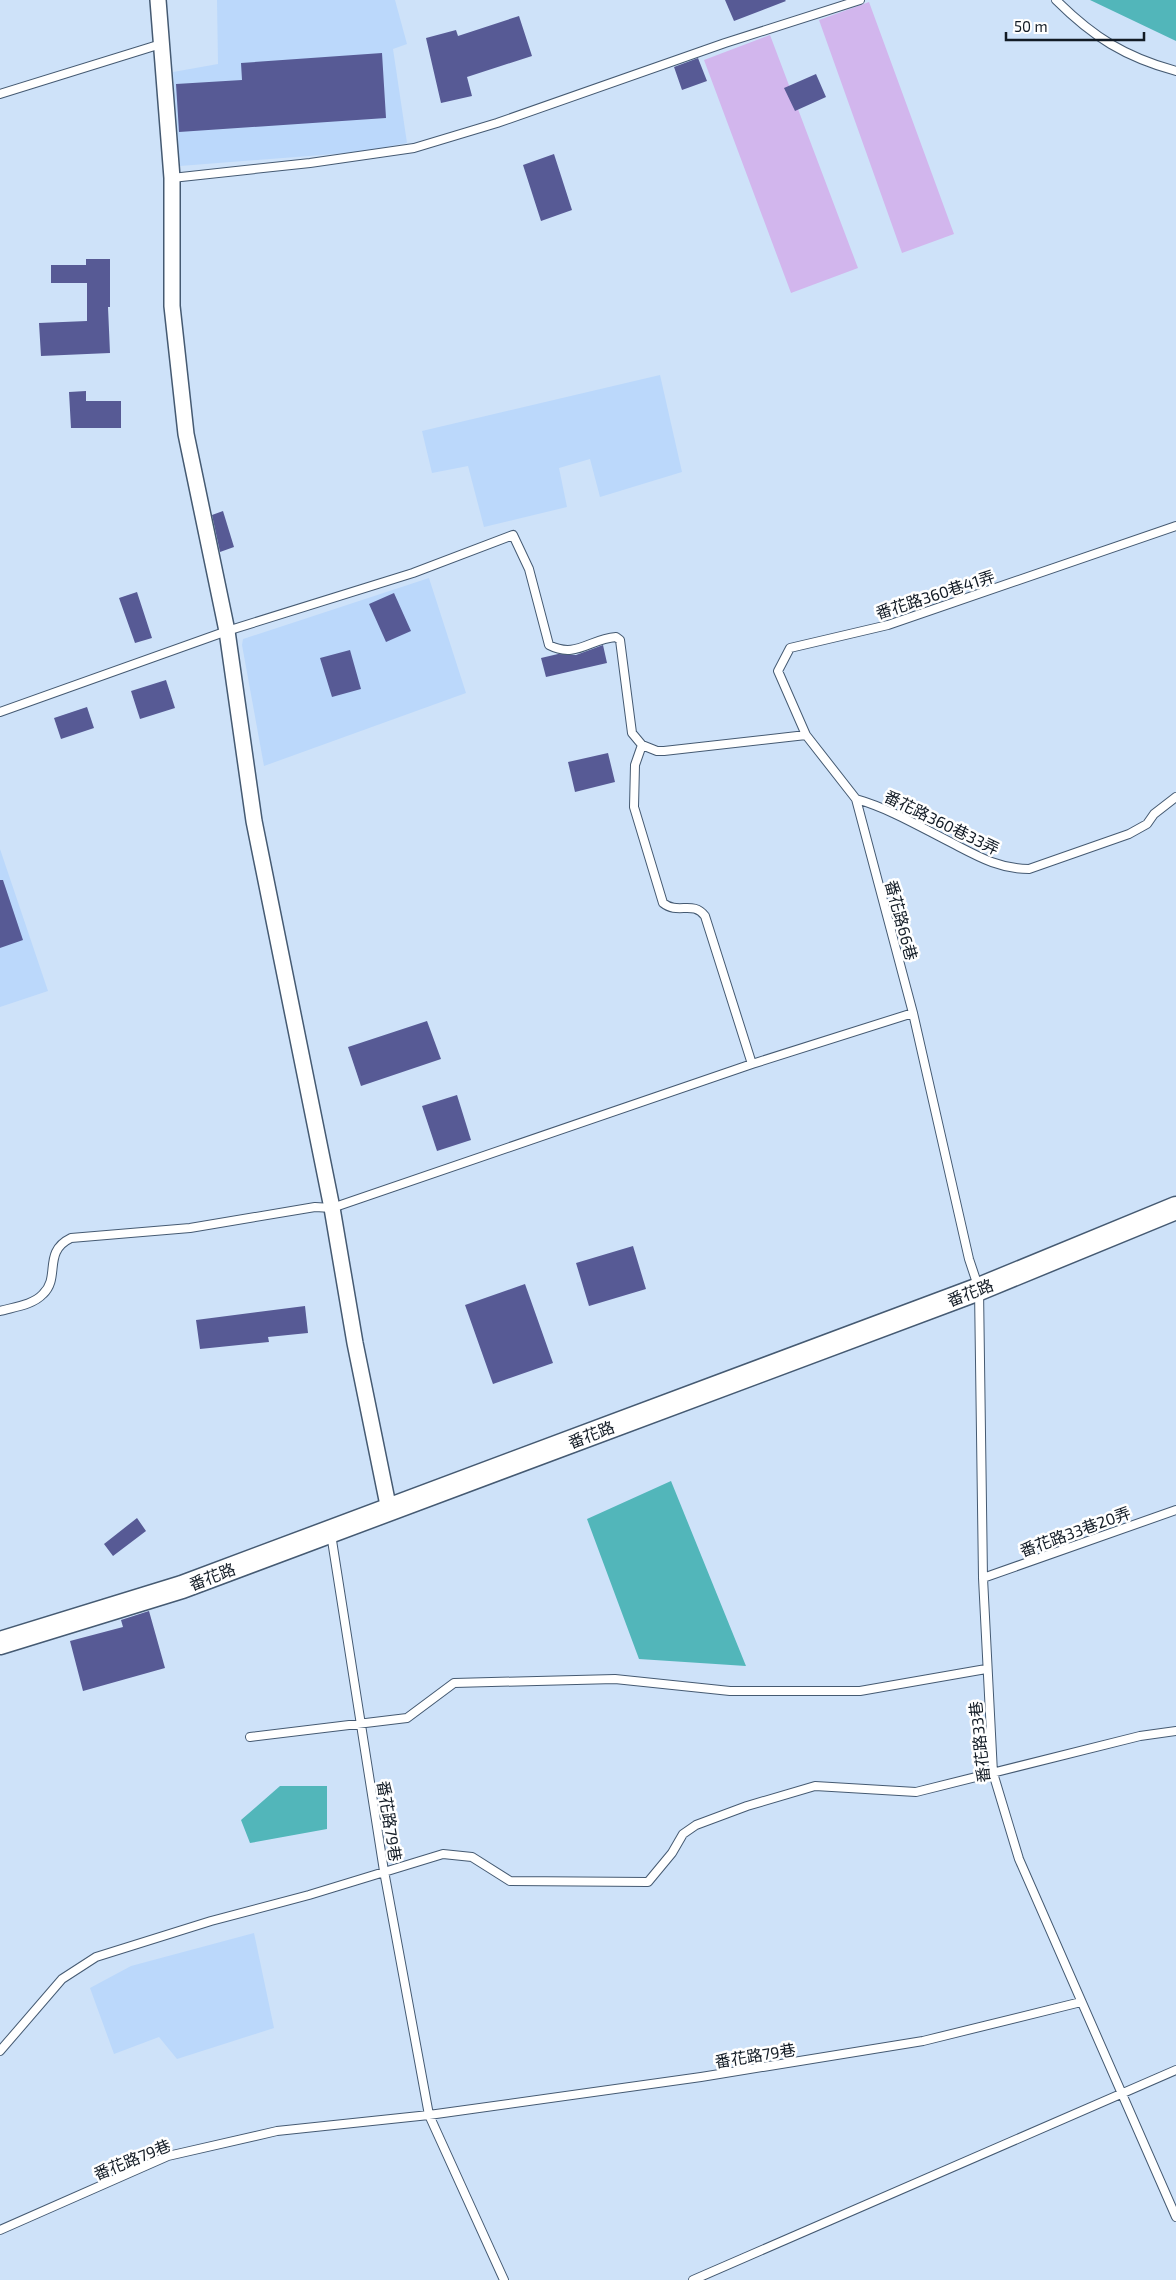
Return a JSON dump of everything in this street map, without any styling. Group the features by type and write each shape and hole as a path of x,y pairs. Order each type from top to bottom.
{"main road":[{"name":"番花路","path":"0,1643 182,1587 978,1289 1176,1208"}],"street":[{"path":"158,0 172,178 172,306 186,434 227,631 254,822 332,1208 355,1343 389,1510"}],"lane":[{"path":"172,178 310,163 414,148 497,123 725,43 860,0"},
{"path":"1056,0 1078,21 1107,43 1150,64 1176,71"},
{"path":"0,94 161,44"},
{"name":"番花路360巷41弄","path":"806,735 778,671 790,648 888,626 1176,526"},
{"path":"0,712 227,631 413,573 513,535 529,569 549,645 561,651 580,648 607,637 616,637 620,640 632,733 642,745 656,751 664,751 806,735"},
{"name":"番花路66巷","path":"806,735 856,799 913,1013 969,1259 978,1289"},
{"path":"642,745 635,765 634,807 663,903 674,909 693,908 705,916 752,1064"},
{"name":"番花路360巷33弄","path":"856,799 877,805 988,862 1017,869 1029,869 1129,834 1146,824 1154,814 1176,797"},
{"path":"0,1311 30,1302 43,1295 51,1282 53,1259 56,1252 60,1246 71,1238 190,1228 315,1207 332,1208 752,1064 913,1013"},
{"name":"番花路33巷","path":"978,1289 983,1578 986,1669 993,1772 1019,1859 1176,2217"},
{"name":"番花路33巷20弄","path":"983,1578 1176,1510"},
{"name":"番花路79巷","path":"330,1530 384,1871 429,2115 504,2280"},
{"path":"250,1738 407,1718 454,1683 615,1679 730,1691 860,1690 986,1669"},
{"path":"0,2051 62,1979 96,1957 211,1921 309,1895 443,1854 472,1857 510,1881 648,1882 672,1853 683,1834 696,1825 747,1806 815,1786 916,1792 1140,1736 1176,1731"},
{"name":"番花路79巷","path":"0,2230 168,2156 277,2131 429,2115 701,2077 922,2041 1081,2002"},
{"path":"693,2280 1176,2070"}],"shaded area":[{"path":"217,0 395,0 407,44 393,49 407,143 360,152 180,166 173,72 218,64"},
{"path":"1090,0 1176,0 1176,41"},
{"path":"869,2 954,234 902,253 819,20"},
{"path":"770,35 858,268 791,293 704,60"},
{"path":"660,375 682,472 600,497 590,459 559,468 567,507 484,527 468,466 432,473 422,431"},
{"path":"429,578 466,693 264,766 242,645 243,639"},
{"path":"0,849 48,991 0,1007"},
{"path":"671,1481 746,1666 639,1659 587,1519"},
{"path":"280,1786 327,1786 327,1829 250,1843 241,1820"},
{"path":"254,1933 274,2028 177,2059 159,2037 114,2054 90,1988 131,1966"}],"building":[{"path":"725,0 785,0 786,1 734,21"},
{"path":"519,16 532,56 467,77 472,96 441,103 426,38 456,30 458,36"},
{"path":"382,53 386,118 179,132 176,84 242,80 241,63"},
{"path":"698,58 707,81 682,90 674,67"},
{"path":"816,74 826,97 795,111 784,88"},
{"path":"554,154 572,210 541,221 523,165"},
{"path":"86,259 110,259 110,307 108,307 110,353 41,356 39,323 87,321 87,283 51,283 51,265 86,265"},
{"path":"86,391 86,401 121,401 121,428 71,428 69,392"},
{"path":"223,511 234,547 220,552 212,515"},
{"path":"137,592 152,638 135,643 119,598"},
{"path":"394,593 411,631 386,642 369,604"},
{"path":"603,645 607,663 546,677 541,658 558,654 576,655"},
{"path":"350,650 361,689 332,697 320,658"},
{"path":"166,680 175,708 140,719 131,691"},
{"path":"87,707 94,728 61,739 54,718"},
{"path":"608,753 615,782 575,792 568,762"},
{"path":"0,880 3,880 23,940 0,948"},
{"path":"427,1021 441,1059 361,1086 348,1047"},
{"path":"457,1095 471,1140 437,1151 422,1106"},
{"path":"633,1246 646,1289 589,1306 576,1263"},
{"path":"525,1284 553,1363 493,1384 465,1305"},
{"path":"305,1306 308,1333 268,1337 269,1342 200,1349 196,1320"},
{"path":"137,1518 146,1531 113,1556 104,1544"},
{"path":"149,1611 165,1668 83,1691 70,1641 123,1627 121,1620"}]}
